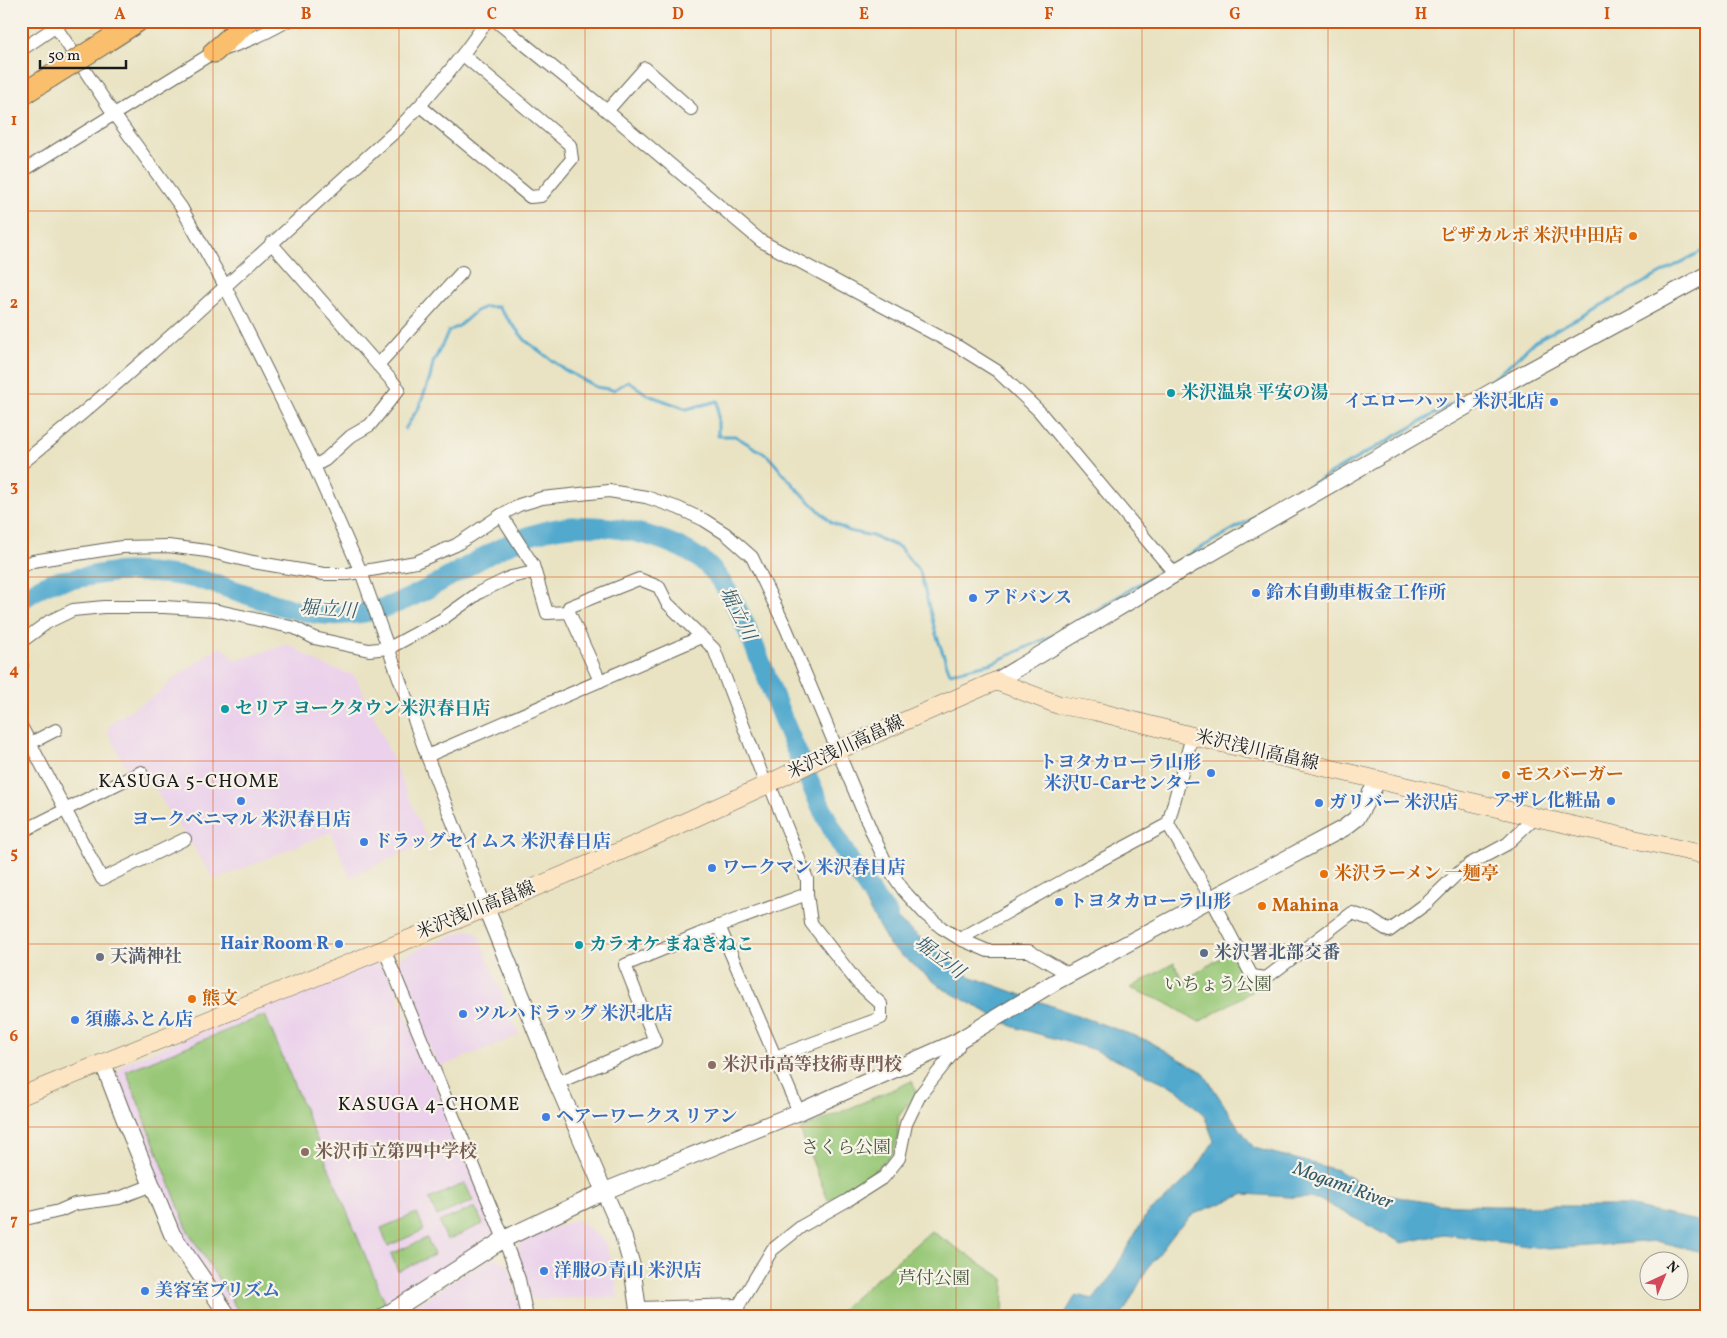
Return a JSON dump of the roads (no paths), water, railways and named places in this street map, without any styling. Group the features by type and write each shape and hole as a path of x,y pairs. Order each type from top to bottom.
{"highway":[{"path":"21,95 138,21"},
{"path":"214,52 248,21"}],"main road":[{"name":"米沢浅川高畠線","path":"21,1096 486,908 637,844 831,753 996,681 1059,705 1095,711 1192,736 1535,817 1706,854"}],"street":[{"path":"21,172 214,52 263,35 287,21"},
{"path":"21,464 58,434 225,286 397,130 463,56 487,21"},
{"path":"496,21 607,111 761,241 957,346 997,370 1039,412 1175,574"},
{"path":"21,50 60,24 113,114 181,207 225,286 314,466 361,572 427,756 486,908 557,1083 605,1191 627,1251 639,1312 738,1311 772,1250 802,1226 884,1177 899,1158 906,1124 920,1094 958,1047 956,1042"},
{"path":"420,106 530,196 541,196 572,159 570,145 463,56"},
{"path":"607,111 645,68 691,109"},
{"path":"271,243 399,389 370,425 350,436 325,460 314,466"},
{"path":"378,365 462,272"},
{"path":"996,681 1175,574 1512,380 1706,275"},
{"path":"21,566 33,561 122,547 168,546 208,551 253,562 324,574 348,574 416,562 456,545 501,515 542,498 609,491 646,498 678,508 704,520 726,534 752,557 786,628 831,753 889,869 904,891 925,914 960,939 988,951 1029,951 1070,975"},
{"path":"501,515 533,568 547,613 569,612"},
{"path":"21,642 48,622 73,610 104,607 164,607 214,610 295,628 314,638 369,650 389,648 441,620 480,592 511,576 533,568"},
{"path":"600,681 569,612 569,607 639,579 659,587 668,603 714,649 807,879 807,894 812,923 857,982 881,1004 881,1018 774,1057"},
{"path":"427,756 701,637"},
{"path":"21,726 26,746 102,879 185,839"},
{"path":"26,746 56,730"},
{"path":"1192,736 1168,824 1212,900 1252,976 1266,978 1352,913 1370,918 1389,931 1427,903 1470,864 1507,844 1535,817"},
{"path":"21,832 141,772"},
{"path":"383,1317 504,1239 605,1191 800,1112 956,1042 1055,982 1344,828 1357,818 1378,780"},
{"path":"960,939 1168,824"},
{"path":"557,1083 655,1040 625,965 719,926 807,894"},
{"path":"719,926 774,1057 800,1112"},
{"path":"384,949 504,1239 519,1279 527,1317"},
{"path":"103,1063 172,1234 229,1317"},
{"path":"21,1220 60,1211 75,1204 120,1198 152,1185"}],"water":[{"name":"Mogami River","path":"845,867 904,925 969,976 1146,1040 1203,1072 1254,1148 1337,1170 1380,1194 1438,1204 1628,1206 1706,1223 1706,1253 1656,1241 1548,1249 1444,1234 1402,1243 1318,1199 1245,1194 1194,1214 1177,1230 1146,1271 1121,1317 1063,1317 1076,1295 1093,1299 1107,1283 1147,1213 1160,1204 1194,1172 1214,1141 1204,1115 1175,1088 1095,1050 1014,1027 942,988 890,946"}],"waterway":[{"path":"1171,565 1483,386 1501,373 1535,341 1706,249"},
{"path":"405,429 419,407 430,378 433,363 449,331 459,326 476,311 485,307 498,307 526,341 565,370 596,387 614,390 628,381 648,395 687,409 718,401 718,436 735,436 768,456 797,489 831,522 849,531 872,536 899,547 920,572 936,634 950,673 992,663 1058,633 1166,568"},
{"name":"堀立川","path":"21,600 53,582 112,572 136,572 201,580 281,606 314,613 331,615 363,613 392,605 420,593 501,548 529,536 559,528 576,526 615,529 635,532 673,544 690,552 704,562 728,591 758,654 780,712 826,818 855,869 888,915"}],"place":[{"name":"ピザカルポ 米沢中田店","path":"1633,236"},
{"name":"米沢温泉 平安の湯","path":"1171,393"},
{"name":"イエローハット 米沢北店","path":"1554,402"},
{"name":"鈴木自動車板金工作所","path":"1256,593"},
{"name":"アドバンス","path":"973,598"},
{"name":"セリア ヨークタウン米沢春日店","path":"225,709"},
{"name":"トヨタカローラ山形 米沢U-Carセンター","path":"1211,773"},
{"name":"モスバーガー","path":"1506,775"},
{"name":"ヨークベニマル 米沢春日店","path":"241,801"},
{"name":"アザレ化粧品","path":"1611,801"},
{"name":"ガリバー 米沢店","path":"1319,803"},
{"name":"ドラッグセイムス 米沢春日店","path":"364,842"},
{"name":"ワークマン 米沢春日店","path":"712,868"},
{"name":"米沢ラーメン 一麺亭","path":"1324,874"},
{"name":"トヨタカローラ山形","path":"1059,902"},
{"name":"Mahina","path":"1262,906"},
{"name":"Hair Room R","path":"339,944"},
{"name":"カラオケ まねきねこ","path":"579,945"},
{"name":"米沢署北部交番","path":"1204,953"},
{"name":"天満神社","path":"100,957"},
{"name":"熊文","path":"192,999"},
{"name":"ツルハドラッグ 米沢北店","path":"463,1014"},
{"name":"須藤ふとん店","path":"75,1020"},
{"name":"米沢市高等技術専門校","path":"712,1065"},
{"name":"ヘアーワークス リアン","path":"546,1117"},
{"name":"米沢市立第四中学校","path":"305,1152"},
{"name":"洋服の青山 米沢店","path":"544,1271"},
{"name":"美容室プリズム","path":"145,1291"}],"district":[{"name":"KASUGA 5-CHOME","path":"189,782"},
{"name":"KASUGA 4-CHOME","path":"429,1105"}],"park label":[{"name":"いちょう公園","path":"1218,985"},
{"name":"さくら公園","path":"846,1148"},
{"name":"芦付公園","path":"934,1279"}]}
